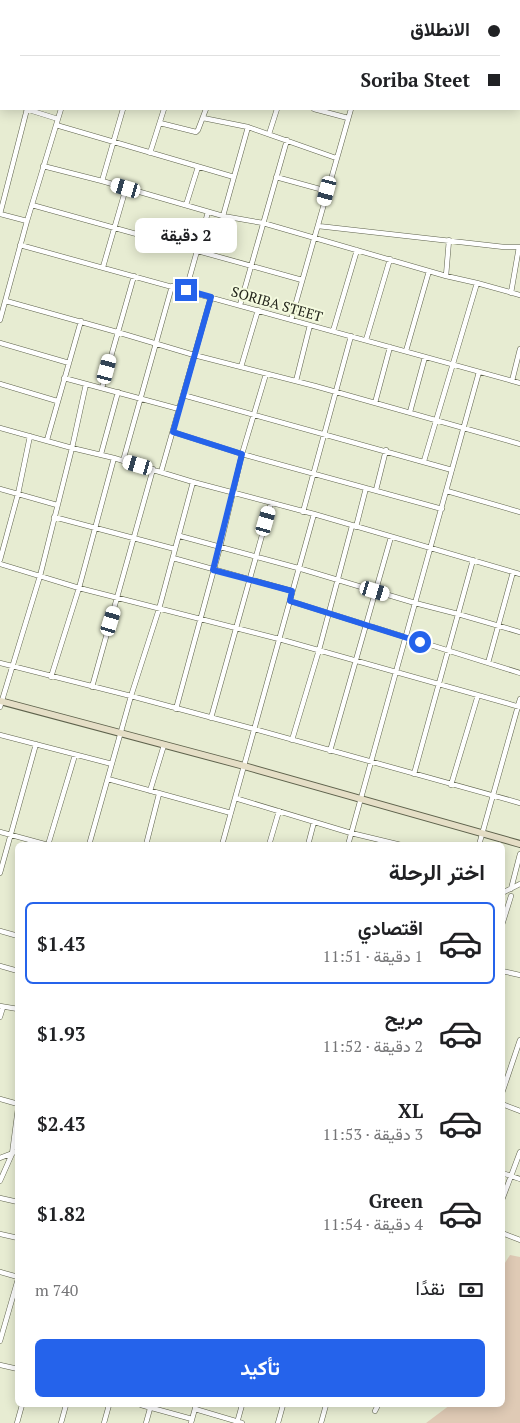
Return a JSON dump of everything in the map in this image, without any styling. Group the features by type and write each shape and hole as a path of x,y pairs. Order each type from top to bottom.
{"street":[{"path":"26,110 0,214 27,221"},
{"path":"29,110 58,119"},
{"path":"0,319 61,110"},
{"path":"102,181 123,110"},
{"path":"150,153 164,110"},
{"path":"160,122 196,132 206,110"},
{"path":"269,134 277,110"},
{"path":"318,110 348,118"},
{"path":"291,320 351,110"},
{"path":"203,118 248,127 336,158"},
{"path":"56,125 234,177"},
{"path":"223,216 248,127"},
{"path":"240,305 287,140"},
{"path":"44,166 223,216 263,223 446,276 520,295"},
{"path":"186,205 198,167"},
{"path":"276,178 327,191"},
{"path":"103,268 126,188"},
{"path":"32,205 302,280"},
{"path":"186,290 208,212"},
{"path":"318,226 520,247 511,293"},
{"path":"446,276 449,240"},
{"name":"SORIBA STEET","path":"20,245 520,383"},
{"path":"333,331 356,250"},
{"path":"366,340 390,260"},
{"path":"406,352 429,271"},
{"path":"102,388 134,276"},
{"path":"424,461 477,283"},
{"path":"123,461 172,286"},
{"path":"161,472 211,297"},
{"path":"6,301 194,355 410,412 520,444"},
{"path":"242,367 258,310"},
{"path":"46,440 80,321"},
{"path":"296,381 310,325"},
{"path":"303,512 351,336"},
{"path":"0,343 68,363"},
{"path":"374,403 390,347"},
{"path":"512,381 520,349"},
{"path":"410,412 425,357"},
{"path":"349,842 479,372"},
{"path":"176,708 220,547 242,454 266,374"},
{"path":"64,378 180,409"},
{"path":"0,384 57,401"},
{"path":"86,384 40,576 1,703 244,766 520,844"},
{"path":"101,454 118,392"},
{"path":"183,394 452,470"},
{"path":"0,428 101,454 193,482 314,514 520,574"},
{"path":"173,432 242,454 442,509"},
{"path":"30,436 18,494 0,562 79,588 279,639 519,707"},
{"path":"376,490 386,450"},
{"path":"52,676 79,588 114,458"},
{"path":"92,687 153,469"},
{"path":"90,842 131,696 180,536 193,482"},
{"path":"292,740 366,488"},
{"path":"0,489 57,505"},
{"path":"446,491 520,512"},
{"path":"211,718 271,503"},
{"path":"223,842 314,514"},
{"path":"54,516 175,549"},
{"path":"180,536 520,632"},
{"path":"330,750 391,537"},
{"path":"172,558 292,591"},
{"path":"414,774 473,560"},
{"path":"488,663 513,572"},
{"path":"290,601 520,673"},
{"path":"0,664 176,708 520,803"},
{"path":"451,785 478,695"},
{"path":"480,842 520,699"},
{"path":"0,734 112,764"},
{"path":"0,873 36,744"},
{"path":"150,791 164,745"},
{"path":"49,842 75,755"},
{"path":"108,779 231,813"},
{"path":"147,842 159,794"},
{"path":"235,798 386,842"},
{"path":"270,842 279,811"},
{"path":"309,842 314,822"},
{"path":"0,832 37,842"},
{"path":"511,889 520,854"},
{"path":"505,892 520,884"},
{"path":"505,915 511,896"},
{"path":"0,931 15,935"},
{"path":"0,966 15,971"},
{"path":"505,972 520,975"},
{"path":"0,1017 1,1006 15,1009"},
{"path":"505,1085 520,1040"},
{"path":"505,1070 510,1071"},
{"path":"0,1100 15,1105"},
{"path":"505,1105 520,1111"},
{"path":"0,1181 12,1154 15,1130"},
{"path":"0,1158 15,1152"},
{"path":"505,1193 520,1152"},
{"path":"505,1174 520,1179"},
{"path":"0,1198 15,1201"},
{"path":"0,1234 15,1237"},
{"path":"505,1234 520,1240"},
{"path":"0,1272 15,1277"},
{"path":"0,1341 15,1289"},
{"path":"10,1307 15,1308"},
{"path":"0,1365 15,1369"},
{"path":"17,1423 21,1407"},
{"path":"61,1423 65,1407"},
{"path":"104,1423 108,1407"},
{"path":"146,1423 151,1407 191,1421 196,1407 239,1423 242,1407"},
{"path":"278,1423 282,1407"},
{"path":"321,1423 325,1407"},
{"path":"375,1411 377,1407"}],"shaded area":[{"path":"510,1255 520,1257 520,1423 426,1423 447,1407 505,1407 505,1263"}],"route":[{"path":"186,290 211,297 173,432 242,454 213,570 292,591 290,601 420,642"}]}
